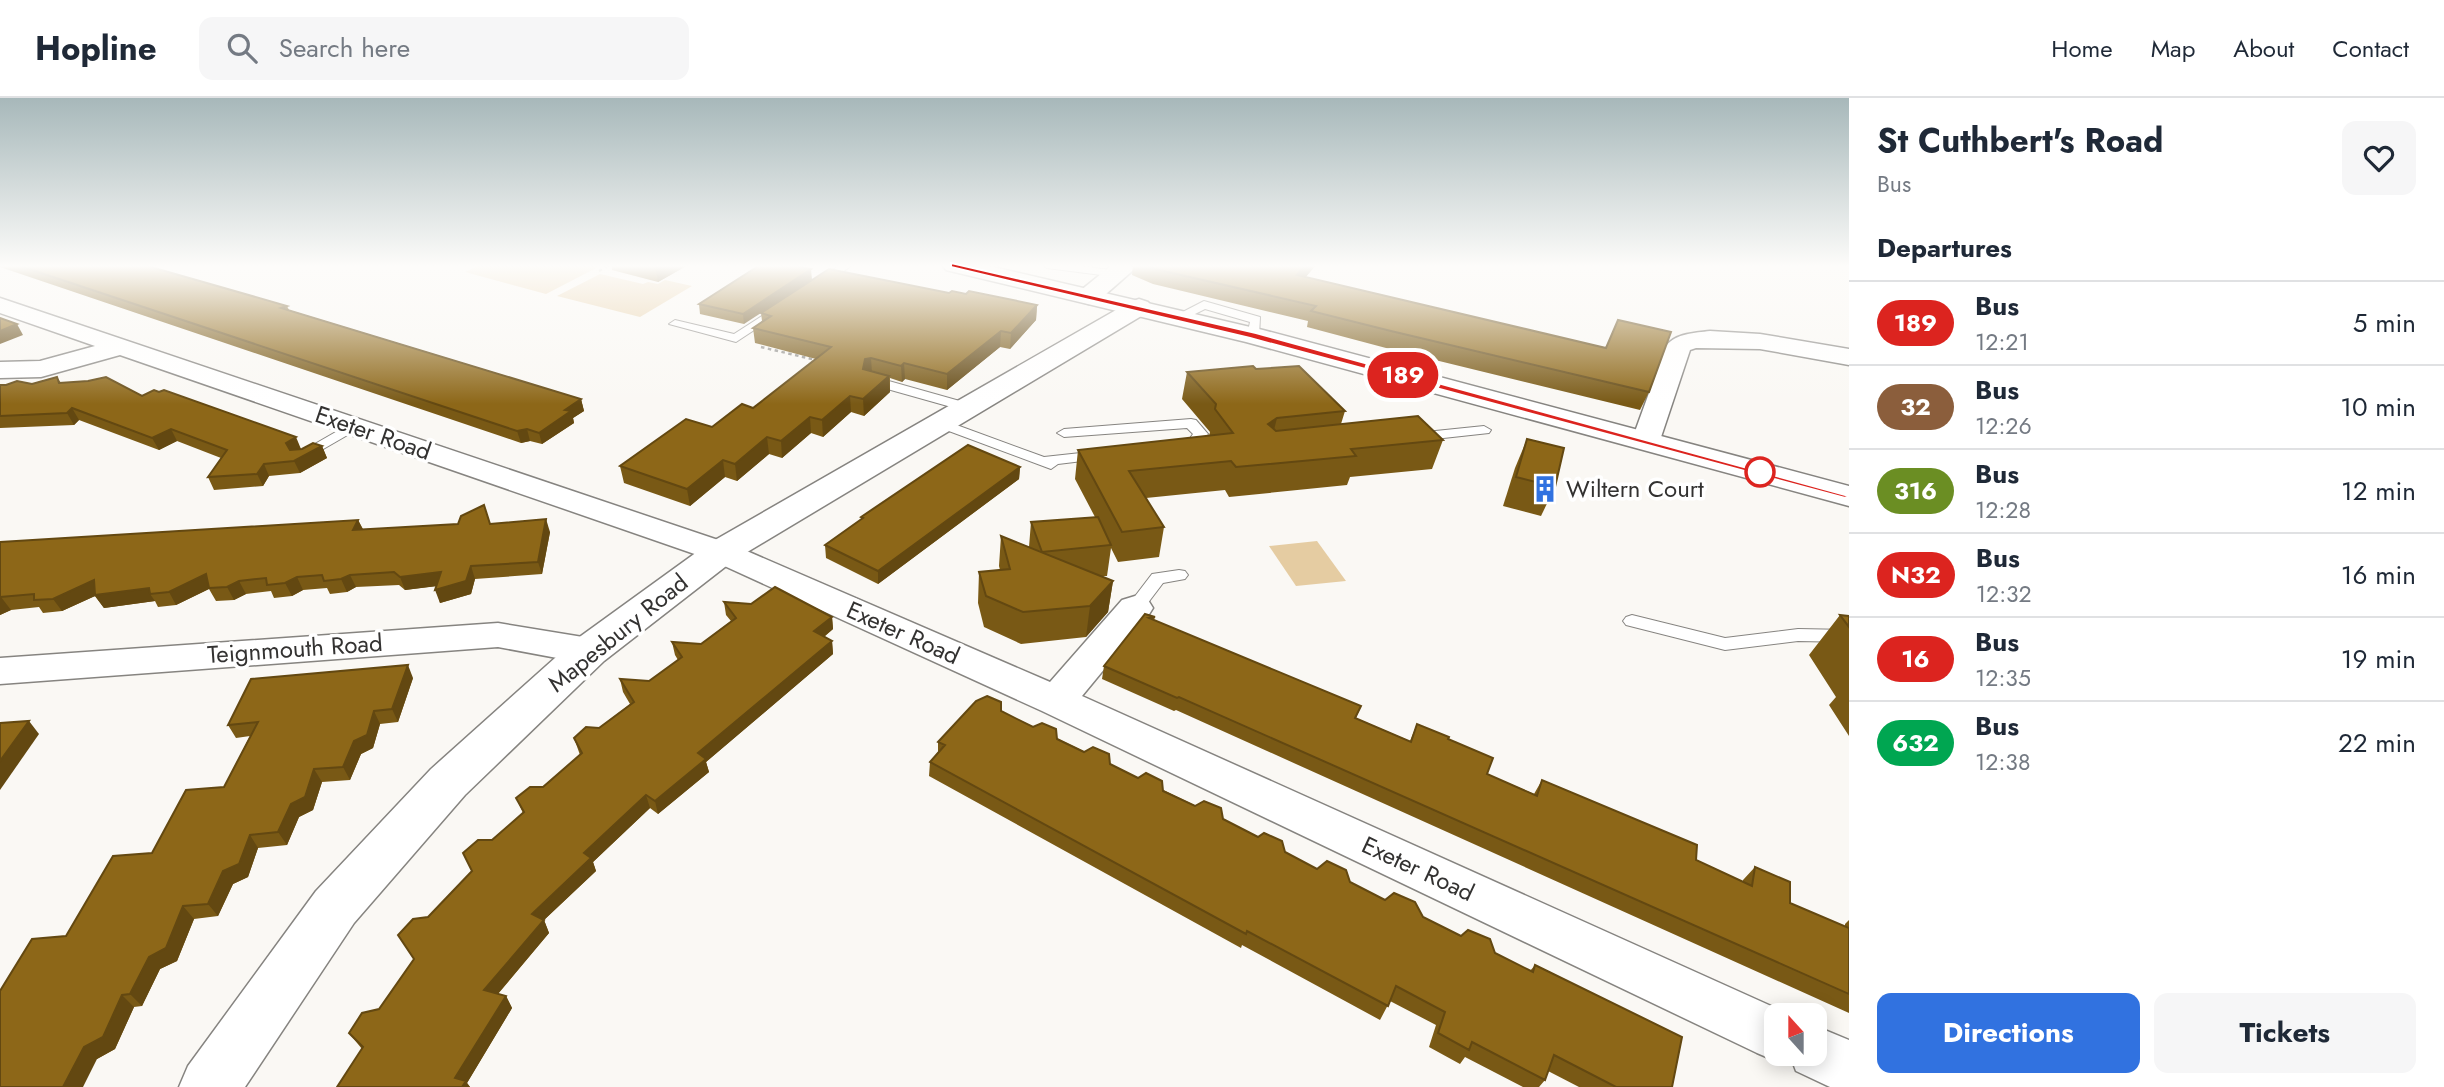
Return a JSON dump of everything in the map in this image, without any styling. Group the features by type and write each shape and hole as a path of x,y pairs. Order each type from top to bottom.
{"street":[{"name":"Exeter Road","path":"17,311 720,552 1056,701 1764,1029"},
{"name":"Mapesbury Road","path":"209,1087 335,907 448,782 589,651 720,552 956,416 1091,311"},
{"path":"1170,311 1179,317 1849,496"},
{"path":"1646,440 1679,346 1683,342 1693,338 1723,338 1849,357"},
{"path":"0,370 41,369 119,348"},
{"path":"1056,701 1135,608"},
{"name":"Teignmouth Road","path":"0,671 498,635 589,651"},
{"path":"1827,1058 1849,1068"}],"lane":[{"path":"675,324 736,338 777,311"},
{"path":"871,380 956,416 1040,462 1073,469 1109,460"},
{"path":"1064,433 1176,422 1191,423 1201,434 1192,445 1164,448"},
{"path":"301,456 354,426"},
{"path":"1404,439 1484,430"},
{"path":"1176,461 1203,458"},
{"path":"1135,608 1158,578 1179,575"},
{"path":"1632,621 1725,644 1798,635 1849,636"}],"path":[{"path":"752,345 830,363"}],"shaded area":[{"path":"617,311 650,311 640,317"},
{"path":"1317,541 1346,581 1296,586 1269,546"}],"building":[{"path":"156,311 291,311 581,399 565,410 571,411 539,433 527,429 517,431"},
{"path":"1031,311 1011,333 1001,331 947,374 904,363 901,366 871,358 865,359 863,369 889,376 863,399 850,396 822,420 810,417 781,441 767,437 735,464 723,460 687,489 620,466 686,419 712,427 742,404 753,408 831,347 753,328 771,316 761,313"},
{"path":"1312,311 1450,311 1606,348 1618,320 1671,332 1649,392"},
{"path":"0,318 17,324 0,331"},
{"path":"1253,366 1256,369 1299,366 1345,411 1277,418 1268,424 1276,431 1418,416 1443,440 1351,449 1356,456 1236,467 1231,461 1129,471 1164,527 1122,532 1078,450 1233,433 1215,409 1216,404 1187,372"},
{"path":"57,377 59,383 106,377 142,396 154,390 164,390 296,437 286,443 290,450 302,449 313,443 322,446 294,461 264,464 257,474 208,477 227,450 171,429 152,438 72,408 67,413 0,416 0,385 17,381 32,384"},
{"path":"1527,439 1564,448 1555,487 1516,477"},
{"path":"968,445 1020,467 878,571 825,545 863,518 861,517"},
{"path":"484,505 490,524 546,519 538,562 471,566 466,581 435,590 441,572 400,577 394,572 350,575 324,581 322,575 297,577 285,583 267,585 266,578 239,581 227,587 209,588 206,574 169,592 150,594 149,588 95,595 94,580 53,599 34,600 34,594 0,597 0,542 358,520 353,530 458,524 461,516"},
{"path":"1098,517 1111,545 1042,552 1031,522"},
{"path":"1001,536 1113,581 1090,606 1023,612 986,596 979,572 1010,569"},
{"path":"775,587 832,617 814,631 832,641 698,753 706,759 655,801 646,795 584,853 591,858 532,914 544,920 484,990 506,996 455,1078 466,1081 462,1087 337,1087 363,1047 349,1033 362,1013 379,1009 414,959 398,935 413,919 428,917 472,871 463,853 478,840 492,840 524,812 516,798 530,787 543,787 582,753 574,738 586,727 599,728 634,702 620,679 649,681 682,657 672,642 701,644 736,618 724,602 751,604"},
{"path":"1145,614 1155,617 1149,618 1361,706 1355,718 1411,742 1417,724 1449,737 1448,739 1493,758 1487,774 1537,796 1542,780 1697,845 1696,860 1752,886 1755,867 1790,882 1790,903 1849,928 1849,994 1104,666"},
{"path":"1840,615 1849,616 1849,627"},
{"path":"408,665 392,709 374,711 367,735 354,741 343,767 314,769 305,797 291,804 278,832 250,835 239,864 223,871 208,904 183,906 166,948 149,957 130,994 122,995 103,1037 84,1047 63,1087 0,1087 0,991 32,939 66,936 113,856 152,853 186,790 224,787 258,722 228,725 251,679"},
{"path":"987,696 1001,702 1001,711 1033,727 1042,723 1056,729 1057,739 1084,752 1093,747 1109,754 1110,764 1138,778 1146,773 1162,781 1163,791 1195,806 1204,801 1221,808 1223,819 1258,837 1264,833 1282,841 1285,852 1317,869 1327,861 1346,870 1350,882 1385,900 1394,893 1415,902 1423,917 1461,936 1468,930 1490,939 1495,953 1533,972 1535,965 1682,1037 1672,1087 1616,1087 1554,1055 1545,1080 1472,1042 1469,1050 1438,1033 1445,1012 1396,986 1388,1006 1247,931 1246,934 930,762 945,745 938,742 976,701"},
{"path":"29,721 0,761 0,723"}],"bus line":[{"name":"189","path":"1156,311 1849,496"}],"place":[{"name":"Wiltern Court","path":"1545,489"}]}
